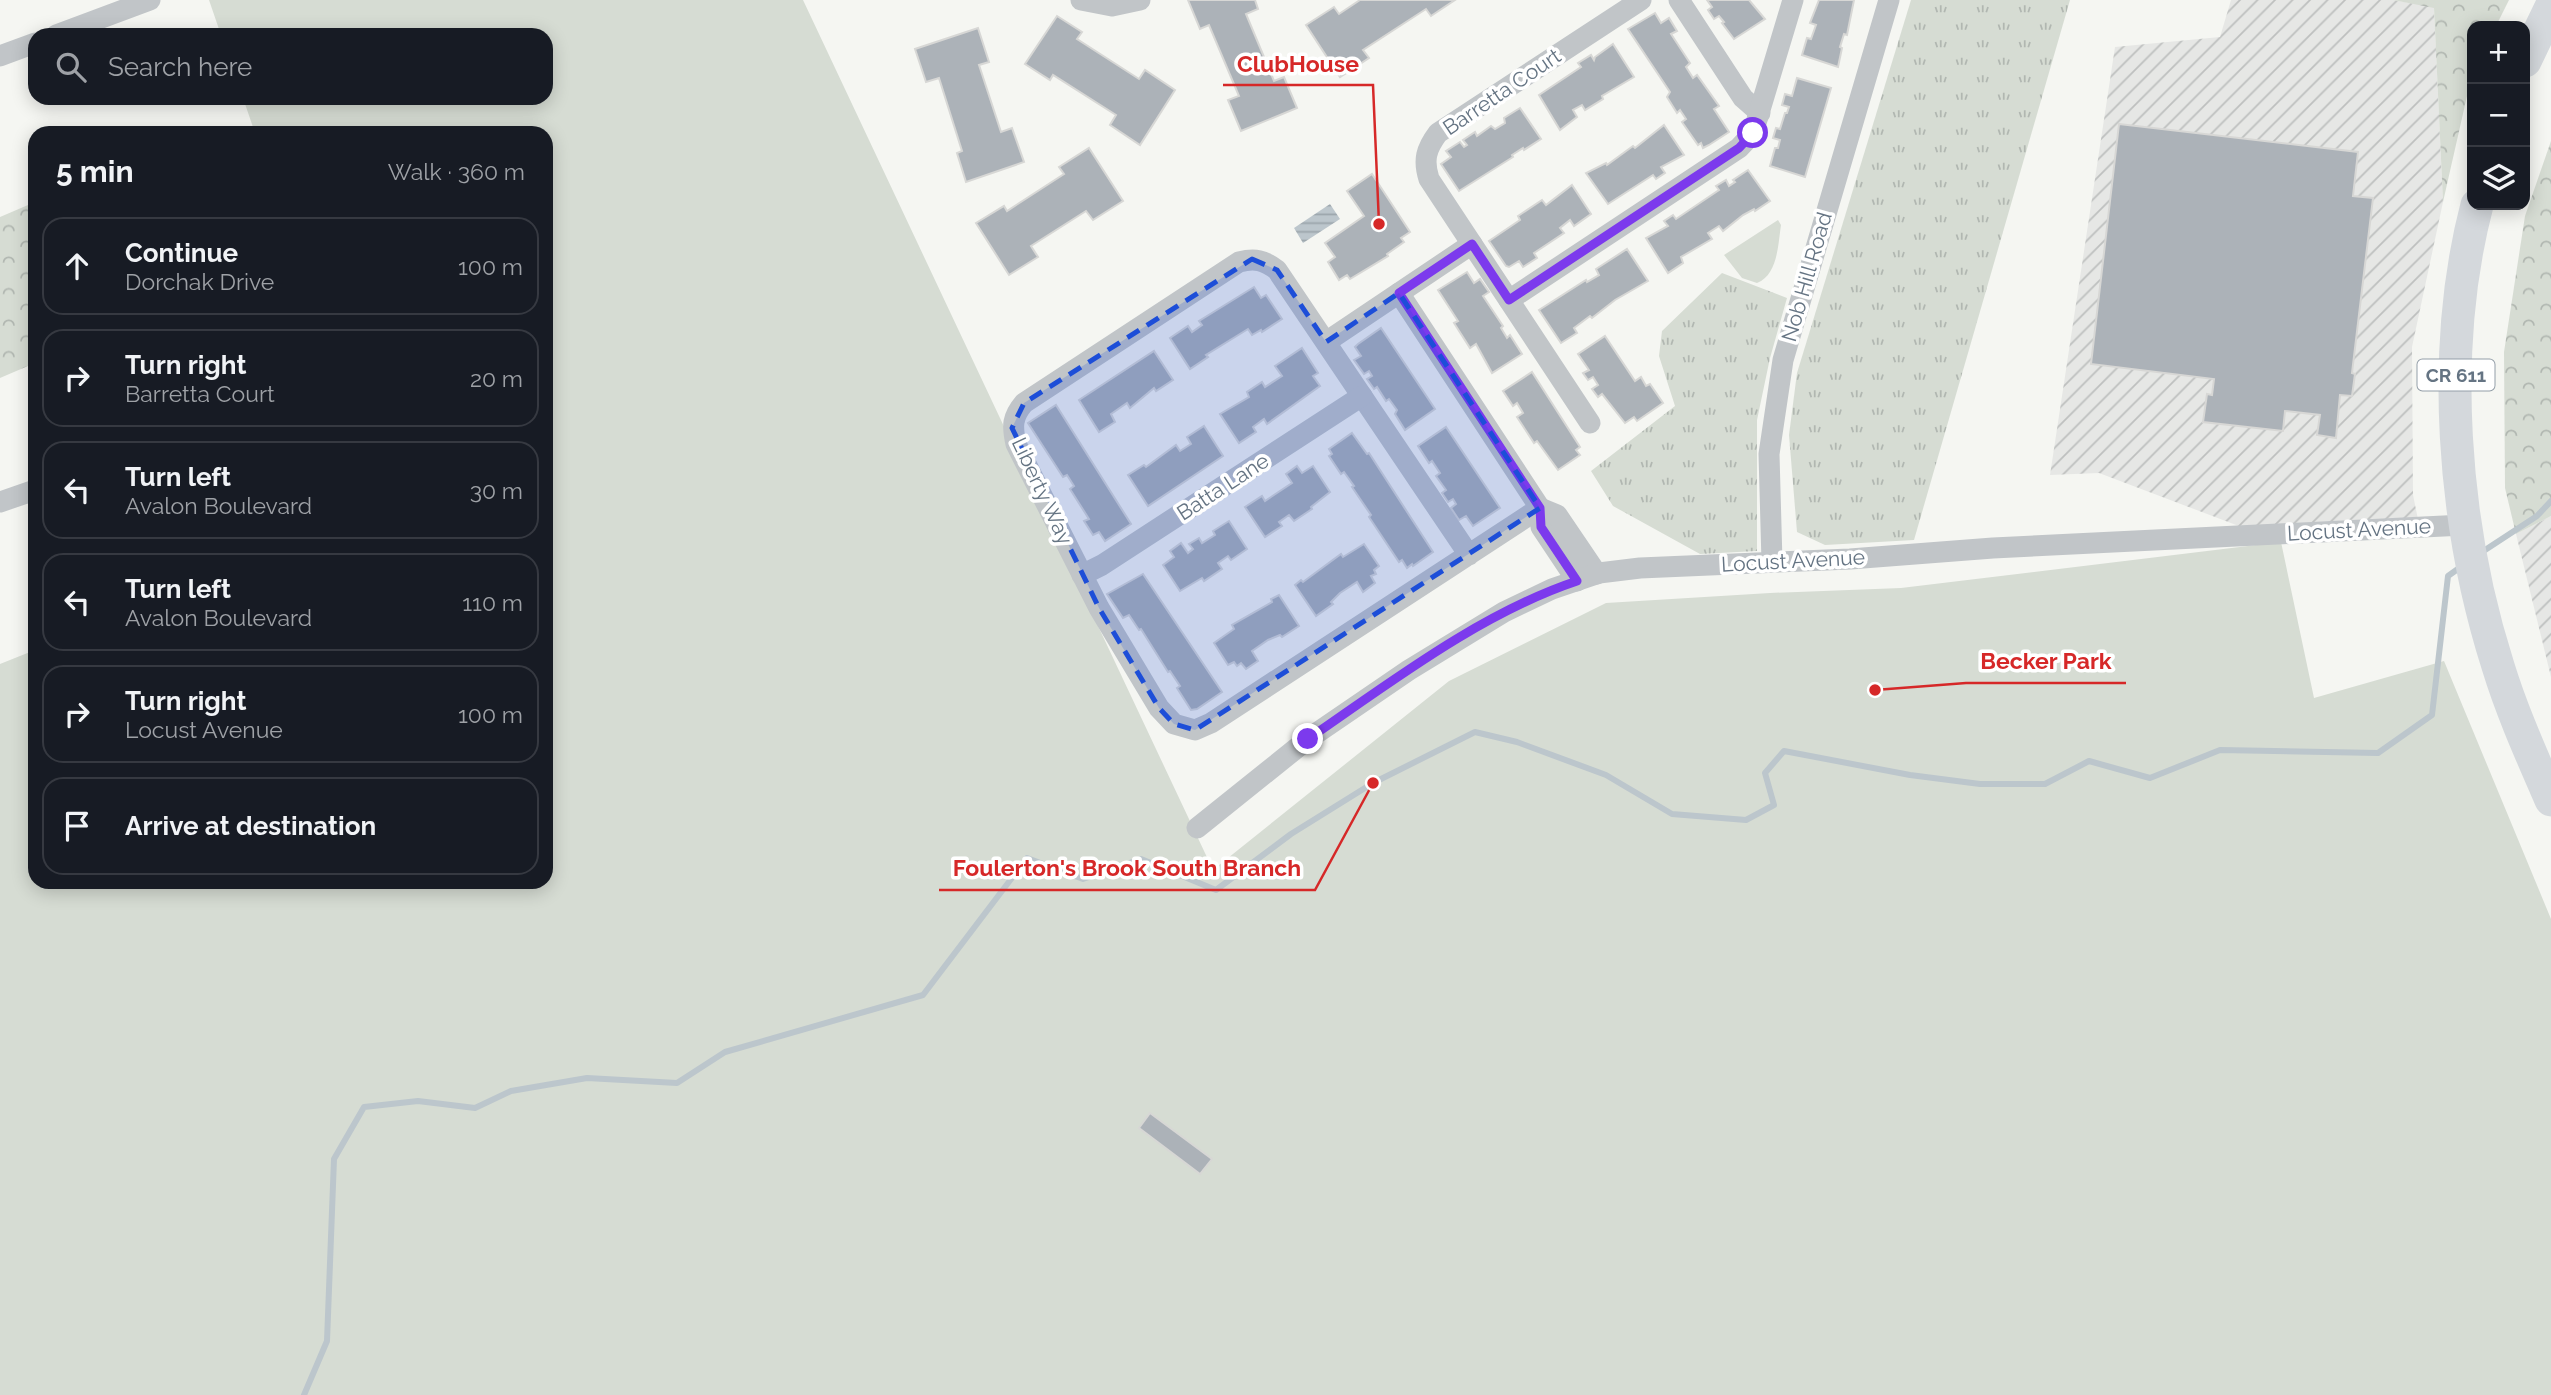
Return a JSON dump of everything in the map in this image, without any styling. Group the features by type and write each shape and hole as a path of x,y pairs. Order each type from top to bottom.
{"main road":[{"path":"2530,51 2551,7"},
{"name":"CR 611","path":"2476,210 2463,280 2456,385 2469,549 2497,665 2551,800"}],"street":[{"path":"76,28 150,0"},
{"path":"1081,0 1112,6 1140,0"},
{"name":"Barretta Court","path":"1590,424 1429,178 1424,163 1430,144 1438,133 1641,0"},
{"path":"1679,0 1744,99 1760,113"},
{"path":"1509,300 1739,148 1753,133 1793,0"},
{"name":"Nob Hill Road","path":"1772,562 1769,454 1783,360 1889,0"},
{"path":"0,56 28,46"},
{"path":"1326,342 1472,244"},
{"name":"Liberty Way","path":"1468,555 1278,270 1264,261 1252,259 1239,262 1024,403 1015,415 1012,428 1016,444 1099,608 1159,708 1174,724 1195,730 1211,723 1540,508"},
{"path":"1399,293 1540,508 1558,515 1587,578"},
{"name":"Batta Lane","path":"1082,575 1102,565 1362,396"},
{"path":"0,502 28,492"},
{"name":"Locust Avenue","path":"1198,828 1308,739 1409,670 1504,612 1552,589 1587,578 1640,568 1993,548 2469,549"}],"highlighted area":[{"path":"1252,259 1277,270 1326,342 1399,293 1540,508 1195,730 1174,724 1159,708 1099,608 1012,428 1024,403"}],"shaded area":[{"path":"2231,0 2393,0 2434,7 2443,202 2412,347 2413,495 2421,534 2281,542 2099,473 2050,475 2115,47 2220,37"},
{"path":"1330,204 1340,219 1303,243 1294,228"},
{"path":"2551,516 2551,677 2516,534"}],"green space":[{"path":"209,0 803,0 1213,870 1449,681 1606,603 1901,588 2281,542 2314,698 2444,661 2551,919 2551,1395 0,1395 0,664 28,653 28,889 553,889 553,126 253,126 245,105 553,105 553,28 219,28"},
{"path":"1911,0 2070,0 1914,540 1825,545 1797,532 1789,435 1797,373"},
{"path":"2393,0 2509,0 2498,21 2467,21 2467,96 2443,202 2434,8"},
{"path":"2551,141 2551,516 2516,534 2505,488 2504,352 2525,216 2527,210 2530,210 2530,202"},
{"path":"28,205 28,366 0,378 0,217"},
{"path":"1778,220 1781,225 1778,250 1769,273 1757,283 1742,278 1724,255"},
{"path":"1722,273 1787,298 1770,358 1757,420 1757,551 1700,554 1613,506 1591,471 1675,406 1659,356 1662,331"}],"building":[{"path":"1188,0 1255,0 1258,9 1246,14 1274,81 1284,77 1297,108 1241,131 1228,100 1239,96 1209,25 1200,29"},
{"path":"1360,0 1455,0 1431,16 1426,9 1363,50 1369,58 1340,77 1306,25 1334,7 1339,14"},
{"path":"1707,0 1749,0 1765,19 1734,39 1719,16 1714,19 1708,10 1712,7"},
{"path":"1819,0 1854,0 1847,35 1844,34 1840,47 1838,67 1802,55 1807,38 1811,39 1816,25 1810,23"},
{"path":"1655,13 1661,23 1669,18 1677,31 1671,34 1690,63 1686,67 1693,78 1697,75 1719,106 1714,109 1729,132 1703,148 1682,122 1686,119 1680,110 1677,113 1667,97 1670,92 1628,29"},
{"path":"1057,16 1082,32 1077,39 1139,79 1145,70 1175,90 1140,145 1110,125 1116,115 1053,75 1050,80 1025,64"},
{"path":"978,28 989,62 979,65 1001,132 1012,128 1024,162 966,182 957,153 962,151 939,78 926,82 915,49"},
{"path":"1613,44 1634,77 1602,96 1603,99 1585,110 1582,105 1573,110 1577,117 1560,130 1539,95 1581,67 1578,63 1591,55 1594,60"},
{"path":"1797,78 1831,88 1805,177 1770,166 1780,140 1773,138 1776,128 1780,129 1789,107 1782,105 1785,94 1792,96"},
{"path":"1520,108 1541,139 1459,191 1441,164 1451,157 1446,151 1460,142 1464,147 1467,145 1463,140 1475,132 1477,136 1491,126 1495,129 1505,123 1504,118"},
{"path":"2119,124 2358,152 2353,196 2373,198 2352,373 2355,374 2352,396 2340,395 2336,438 2317,435 2320,415 2285,411 2283,431 2203,422 2207,394 2212,395 2214,379 2091,364"},
{"path":"1664,125 1684,155 1661,167 1665,173 1656,179 1653,175 1608,204 1586,173 1606,163 1607,165 1633,146 1635,148"},
{"path":"1089,148 1123,201 1093,220 1086,211 1031,246 1038,257 1009,275 976,223 1004,206 1007,211 1064,174 1059,167"},
{"path":"1748,170 1770,201 1743,215 1723,231 1719,226 1708,233 1712,239 1681,257 1683,263 1668,273 1646,238 1668,226 1664,221 1673,215 1676,219 1719,190 1716,186 1726,180 1729,186"},
{"path":"1372,174 1410,232 1401,238 1404,242 1387,254 1388,256 1350,279 1347,275 1339,280 1328,262 1335,257 1325,243 1364,216 1347,191"},
{"path":"1572,185 1591,214 1574,226 1570,220 1560,228 1564,233 1534,253 1537,258 1523,267 1519,261 1506,266 1489,241 1520,220 1518,216 1542,200 1546,205"},
{"path":"1627,249 1648,281 1615,300 1592,318 1590,316 1574,328 1577,333 1561,343 1539,310 1586,280 1587,282 1599,275 1596,269"},
{"path":"1467,272 1474,283 1480,279 1489,292 1483,296 1503,326 1501,328 1507,338 1510,335 1522,354 1492,373 1476,344 1470,348 1454,323 1458,321 1438,290"},
{"path":"1254,287 1261,298 1266,295 1282,319 1252,335 1248,329 1206,355 1208,357 1190,369 1170,338 1188,326 1192,332 1202,325 1199,321"},
{"path":"1381,328 1435,409 1405,430 1389,399 1386,401 1377,387 1374,389 1367,379 1372,376 1369,371 1364,374 1354,360 1361,356 1355,347"},
{"path":"1605,336 1635,381 1641,377 1646,386 1650,384 1663,403 1637,421 1634,417 1625,423 1602,394 1598,397 1592,389 1598,385 1593,377 1588,380 1583,373 1589,370 1578,354"},
{"path":"1302,348 1318,373 1313,376 1320,386 1267,424 1264,419 1253,427 1256,432 1239,443 1220,414 1249,397 1247,392 1262,382 1265,387 1282,376 1275,366"},
{"path":"1154,351 1173,380 1156,391 1154,388 1130,408 1127,403 1111,414 1115,422 1099,432 1079,400"},
{"path":"1532,372 1580,447 1576,450 1580,455 1558,470 1537,441 1534,443 1517,417 1523,413 1517,403 1513,406 1503,391"},
{"path":"1056,405 1131,524 1105,541 1099,532 1093,535 1084,521 1089,519 1070,489 1074,486 1067,475 1063,477 1028,423"},
{"path":"1204,426 1223,456 1148,506 1128,475 1144,465 1146,467 1176,445 1180,451 1191,444 1187,437"},
{"path":"1446,427 1500,508 1473,526 1466,516 1459,520 1451,508 1456,504 1453,499 1448,502 1442,493 1446,490 1436,476 1440,473 1432,461 1429,463 1418,446"},
{"path":"1352,433 1367,454 1369,453 1433,552 1413,566 1412,564 1407,568 1402,560 1399,562 1369,517 1371,515 1352,487 1354,486 1344,472 1341,474 1329,456 1332,454 1329,449"},
{"path":"1297,466 1302,473 1313,466 1330,492 1294,521 1289,515 1279,522 1282,526 1265,537 1245,507 1262,496 1265,501 1292,483 1286,474"},
{"path":"1229,521 1247,549 1231,560 1228,556 1218,563 1222,569 1204,581 1202,578 1180,591 1163,565 1174,557 1170,551 1181,543 1188,553 1193,549 1189,544 1199,538 1202,543 1215,535 1213,531"},
{"path":"1364,544 1379,566 1374,570 1376,574 1371,576 1375,583 1363,592 1357,582 1340,593 1331,602 1333,604 1316,616 1295,585 1341,554 1343,557"},
{"path":"1143,574 1222,692 1197,709 1191,710 1177,688 1180,686 1141,629 1139,630 1129,615 1123,618 1107,594"},
{"path":"1279,595 1299,626 1282,637 1280,635 1268,640 1252,651 1258,661 1246,669 1241,663 1237,666 1234,662 1228,665 1214,643 1234,629 1232,625 1272,602 1271,599"},
{"path":"1150,1113 1212,1159 1200,1174 1139,1128"}],"waterway":[{"path":"2482,552 2537,516 2551,501"},
{"path":"304,1395 327,1341 334,1159 364,1107 418,1101 475,1108 511,1091 587,1078 677,1083 725,1052 923,995 1027,858 1083,879 1141,859 1216,890 1291,834 1373,783 1475,732 1517,742 1606,775 1672,814 1746,820 1774,805 1765,773 1784,751 1910,775 1980,784 2045,784 2089,761 2150,778 2220,750 2378,753 2432,715 2448,576 2462,566"}],"place":[{"name":"ClubHouse","path":"1379,224"},
{"name":"Becker Park","path":"1875,690"},
{"name":"Foulerton's Brook South Branch","path":"1373,783"}],"route":[{"path":"1308,739 1409,670 1504,612 1552,589 1577,581 1541,527 1540,508 1399,293 1472,244 1509,300 1739,148 1753,133"}]}
